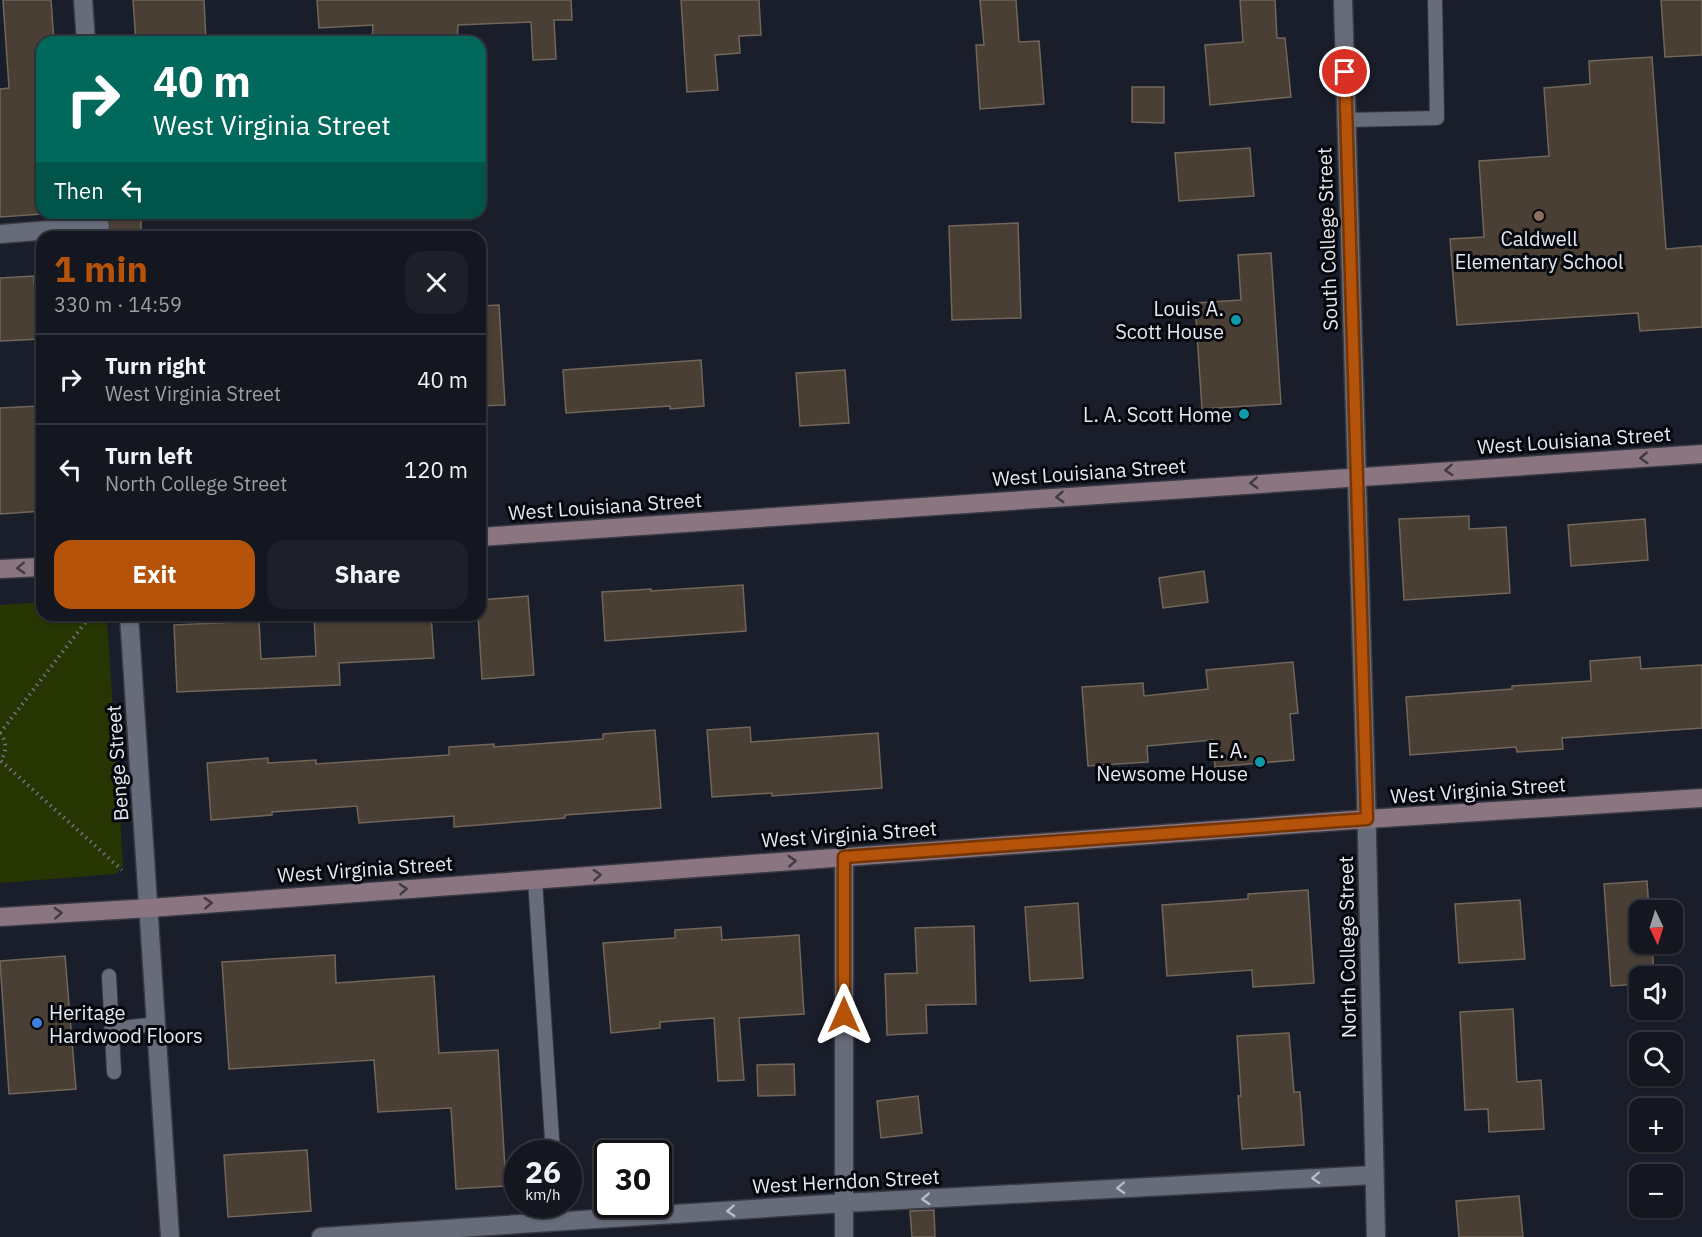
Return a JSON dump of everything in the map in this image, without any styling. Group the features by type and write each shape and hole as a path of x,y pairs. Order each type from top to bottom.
{"main road":[{"name":"West Louisiana Street","path":"486,537 1702,454"},
{"path":"0,569 36,567"},
{"name":"West Virginia Street","path":"0,916 150,908 1367,819 1702,798"}],"street":[{"path":"83,0 86,36"},
{"name":"South College Street","path":"1343,0 1357,476"},
{"path":"0,234 100,225"},
{"name":"North College Street","path":"1357,476 1376,1237"},
{"name":"Benge Street","path":"129,621 170,1237"},
{"path":"844,857 844,1237"},
{"name":"West Herndon Street","path":"582,1213 844,1203 1374,1175"},
{"name":"West Herndon Street","path":"321,1237 516,1218"}],"lane":[{"path":"1346,120 1437,118 1435,0"},
{"path":"535,880 552,1140"},
{"path":"109,976 114,1072"},
{"path":"112,1029 157,1024"}],"path":[{"path":"87,621 0,733 6,744 6,750 0,761 129,877"}],"green space":[{"path":"36,602 36,621 107,621 123,865 116,874 0,883 0,605"}],"building":[{"path":"3,0 51,0 54,36 36,36 36,214 0,217 0,89 9,88"},
{"path":"133,0 204,0 206,36 136,36"},
{"path":"317,0 571,0 572,20 554,20 556,59 533,60 531,22 458,25 457,36 372,36 373,25 319,28"},
{"path":"681,0 759,0 761,35 739,36 740,53 715,55 718,90 687,92"},
{"path":"980,0 1016,0 1019,42 1039,41 1044,104 980,109 976,45 984,45"},
{"path":"1240,0 1275,0 1277,38 1285,38 1291,97 1210,105 1205,45 1243,42"},
{"path":"1661,0 1702,0 1702,55 1665,57"},
{"path":"1652,57 1666,249 1702,246 1702,327 1640,331 1638,313 1457,325 1450,239 1484,237 1479,161 1549,156 1544,88 1590,84 1589,61"},
{"path":"1132,87 1164,87 1164,123 1132,122"},
{"path":"1250,148 1254,196 1179,201 1175,153"},
{"path":"109,219 141,219 141,231 110,230"},
{"path":"1018,223 1021,318 952,320 949,226"},
{"name":"Louis A. Scott House","path":"1271,253 1281,404 1202,409 1195,303 1241,300 1238,255"},
{"path":"34,276 36,339 0,341 0,278"},
{"path":"499,305 505,405 486,406 486,306"},
{"path":"701,360 704,406 566,413 563,370"},
{"path":"845,370 849,423 800,426 796,373"},
{"path":"36,406 36,511 0,514 0,408"},
{"path":"1469,516 1469,529 1506,527 1510,593 1404,600 1399,519"},
{"path":"1645,519 1648,560 1571,566 1568,525"},
{"path":"1204,571 1208,602 1163,608 1159,578"},
{"path":"743,585 746,631 605,641 602,592"},
{"path":"528,596 534,675 482,679 478,621 486,621 486,600"},
{"path":"259,621 261,659 316,656 314,621 431,621 434,658 339,663 340,685 177,692 174,625"},
{"path":"1640,657 1641,669 1702,665 1702,728 1562,738 1563,749 1517,752 1516,747 1410,755 1406,697 1512,689 1512,686 1591,681 1590,661"},
{"path":"1293,662 1298,713 1290,714 1294,760 1215,767 1213,740 1147,746 1148,762 1088,766 1082,687 1143,683 1144,696 1208,689 1206,670"},
{"path":"750,727 751,742 878,733 882,788 772,796 772,793 712,797 707,730"},
{"path":"655,730 661,808 565,815 565,818 454,827 454,816 359,823 357,806 272,812 272,815 211,820 207,763 268,758 268,763 316,760 316,764 449,755 449,747 494,744 494,747 603,739 603,734"},
{"path":"1647,881 1648,900 1629,900 1629,954 1653,954 1653,966 1629,966 1629,985 1611,986 1604,884"},
{"path":"1308,890 1314,983 1253,987 1252,970 1167,976 1162,905 1248,899 1248,894"},
{"path":"1520,900 1525,959 1459,963 1455,904"},
{"path":"1078,903 1083,978 1030,981 1025,907"},
{"path":"974,926 976,1004 926,1005 927,1033 887,1035 885,974 917,973 915,928"},
{"path":"721,927 722,940 799,935 804,1014 739,1018 744,1080 718,1081 714,1018 660,1022 660,1028 611,1033 603,943 675,938 675,930"},
{"path":"335,955 336,983 434,976 439,1053 498,1050 504,1186 456,1189 451,1108 378,1112 374,1060 229,1069 222,962"},
{"name":"Heritage Hardwood Floors","path":"65,956 76,1089 9,1094 0,961"},
{"path":"1513,1009 1517,1082 1541,1080 1544,1129 1489,1132 1488,1109 1465,1110 1460,1012"},
{"path":"1289,1033 1294,1092 1300,1092 1304,1145 1242,1149 1237,1036"},
{"path":"794,1064 795,1095 758,1096 757,1065"},
{"path":"918,1096 922,1133 881,1138 877,1101"},
{"path":"307,1150 311,1211 228,1217 224,1155"},
{"path":"1519,1196 1523,1237 1459,1237 1456,1201"},
{"path":"934,1210 935,1237 912,1237 910,1211"}],"place":[{"name":"Caldwell Elementary School","path":"1539,216"},
{"name":"Louis A. Scott House","path":"1236,320"},
{"name":"L. A. Scott Home","path":"1244,414"},
{"name":"E. A. Newsome House","path":"1260,762"},
{"name":"Heritage Hardwood Floors","path":"37,1023"}],"route":[{"path":"844,1015 844,857 1367,819 1345,72"}]}
